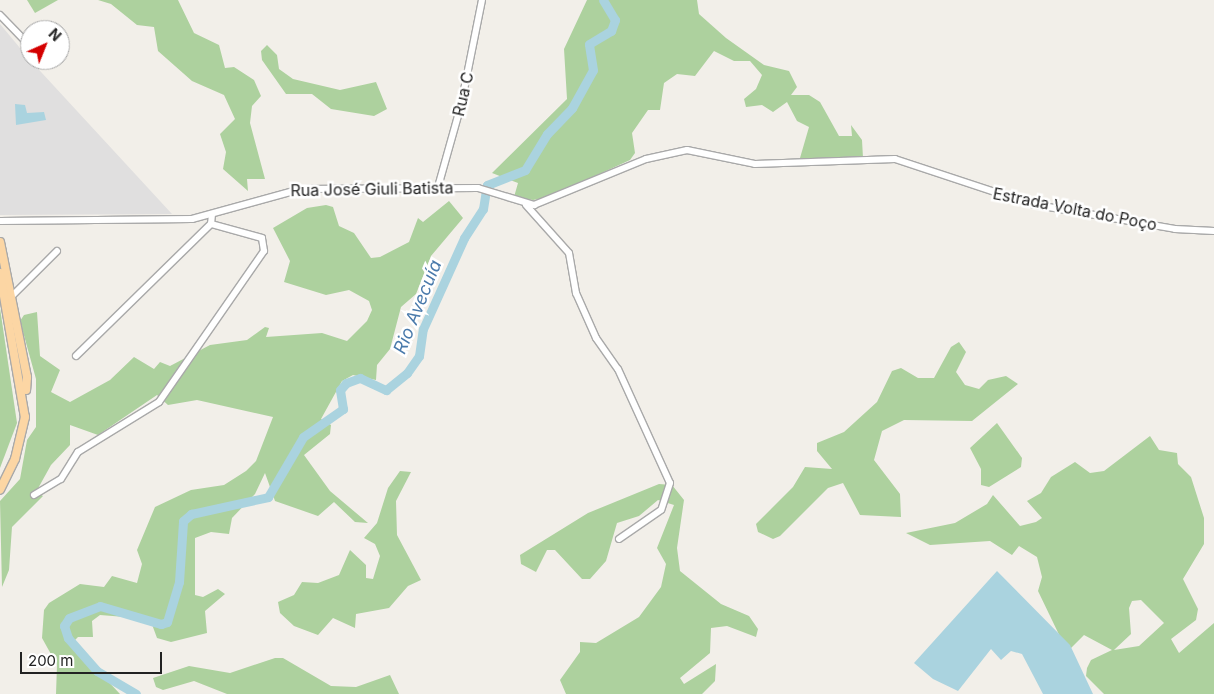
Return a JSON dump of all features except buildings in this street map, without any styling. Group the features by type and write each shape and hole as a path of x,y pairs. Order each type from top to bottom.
{"main road":[{"path":"0,242 27,377 22,437 0,490"},
{"path":"0,273 24,399"}],"street":[{"name":"Rua C","path":"438,187 461,105 482,0"},
{"path":"0,15 20,36"},
{"name":"Estrada Volta do Poço","path":"526,205 646,159 687,150 755,164 895,159 1031,204 1175,229 1214,231"},
{"name":"Rua José Giuli Batista","path":"0,221 181,220 212,214 287,190 478,188 526,205"},
{"path":"526,205 569,253 576,293 596,338 618,369 670,483 661,510 619,539"},
{"path":"76,356 211,224 212,214"},
{"path":"34,495 61,479 78,452 159,402 264,251 262,238 211,224"},
{"path":"11,297 57,252"}],"shaded area":[{"path":"0,24 20,48 20,70 39,70 172,214 0,215"}],"green space":[{"path":"27,0 58,0 35,13"},
{"path":"98,0 178,0 194,33 219,45 225,68 234,67 254,80 261,96 252,106 250,123 265,179 247,179 248,191 223,169 226,152 220,134 235,119 224,95 192,81 158,51 154,27 137,25 111,4"},
{"path":"587,0 697,0 699,14 726,38 764,65 789,71 797,87 791,95 809,95 820,102 839,136 852,136 851,125 862,140 863,158 800,158 809,127 797,121 787,102 773,112 762,105 746,107 744,99 756,89 762,75 750,61 734,61 714,51 695,76 677,74 664,83 660,110 648,110 632,133 635,153 630,160 549,197 533,200 514,197 518,183 492,173 567,99 564,49"},
{"path":"267,45 277,55 279,69 293,79 340,90 376,82 387,109 374,116 331,109 312,94 286,94 262,60 261,51"},
{"path":"449,201 463,218 431,256 416,294 401,307 390,349 377,365 376,380 353,375 342,381 321,419 331,425 330,434 304,455 330,491 368,523 355,522 334,502 318,516 275,501 265,473 255,494 232,518 229,534 211,532 195,538 195,595 203,597 218,589 225,594 205,611 207,633 171,642 157,638 150,619 100,615 92,621 93,637 78,637 72,643 120,694 56,694 57,665 42,638 44,610 49,603 80,584 104,587 112,576 137,583 142,564 137,550 155,507 191,490 224,485 246,471 256,461 273,417 197,400 168,405 157,395 98,435 70,425 70,445 51,465 36,492 43,496 12,527 9,570 2,587 0,501 20,479 27,440 36,427 36,379 20,321 24,315 37,312 40,356 60,370 51,392 70,402 110,380 134,357 154,369 160,362 170,366 210,345 247,340 265,327 269,328 266,337 322,333 347,341 367,321 372,310 369,301 349,290 326,295 284,282 290,261 273,228 307,208 326,205 333,207 339,226 354,233 371,258 380,257 409,242 418,218 423,222"},
{"path":"0,308 17,423 0,468"},
{"path":"959,342 966,352 956,372 965,385 979,389 988,380 1006,376 1018,384 972,421 904,420 882,431 874,460 900,494 901,517 860,515 843,483 828,488 780,536 773,539 758,532 756,524 793,487 805,467 832,469 817,451 817,443 844,432 877,402 892,371 901,368 918,378 934,378 951,347"},
{"path":"997,423 1022,458 1021,467 989,487 981,485 981,469 970,448"},
{"path":"1150,436 1159,450 1177,453 1178,464 1191,477 1204,518 1204,544 1183,579 1198,609 1196,620 1171,639 1179,653 1214,623 1214,694 1104,694 1086,676 1087,668 1091,660 1112,650 1084,635 1069,650 1064,645 1038,591 1042,577 1037,557 1019,546 1012,555 990,541 930,545 906,533 955,523 987,504 993,495 1020,526 1036,522 1042,518 1027,501 1041,493 1051,477 1075,462 1090,473 1104,471","holes":["1141,600 1164,623 1139,646 1114,650 1131,634 1129,608 1132,601"]},
{"path":"400,471 411,472 396,501 397,535 421,580 408,586 389,608 356,614 355,628 333,618 318,635 294,626 280,613 278,602 294,595 302,582 318,583 339,575 350,550 366,565 366,578 373,579 380,556 375,544 364,538 377,523 388,488"},
{"path":"659,484 672,485 684,500 677,548 680,571 721,604 749,616 758,629 756,637 727,626 711,628 710,653 680,678 684,684 716,664 715,681 702,694 566,694 560,680 580,652 580,642 596,643 639,617 661,587 666,564 657,548 674,505 658,500 639,516 617,523 606,561 590,579 582,579 555,550 547,550 536,572 521,564 520,555 588,513"},
{"path":"275,658 283,658 331,686 356,687 390,675 399,694 227,694 194,681 163,690 156,687 153,678 189,666 230,673"}],"water":[{"path":"15,104 25,105 27,113 44,112 46,120 16,125"},
{"path":"997,571 1070,645 1093,694 1043,694 1022,654 1011,651 1001,660 991,649 958,691 933,679 914,663"}],"waterway":[{"name":"Rio Avecuía","path":"136,694 97,671 68,638 64,626 69,618 100,606 161,624 167,622 179,582 183,521 191,514 268,497 303,437 343,409 340,390 346,383 360,378 386,390 407,373 419,356 423,329 464,238 483,209 487,185 525,170 547,134 572,108 593,70 589,44 611,31 615,20 603,0"}]}
